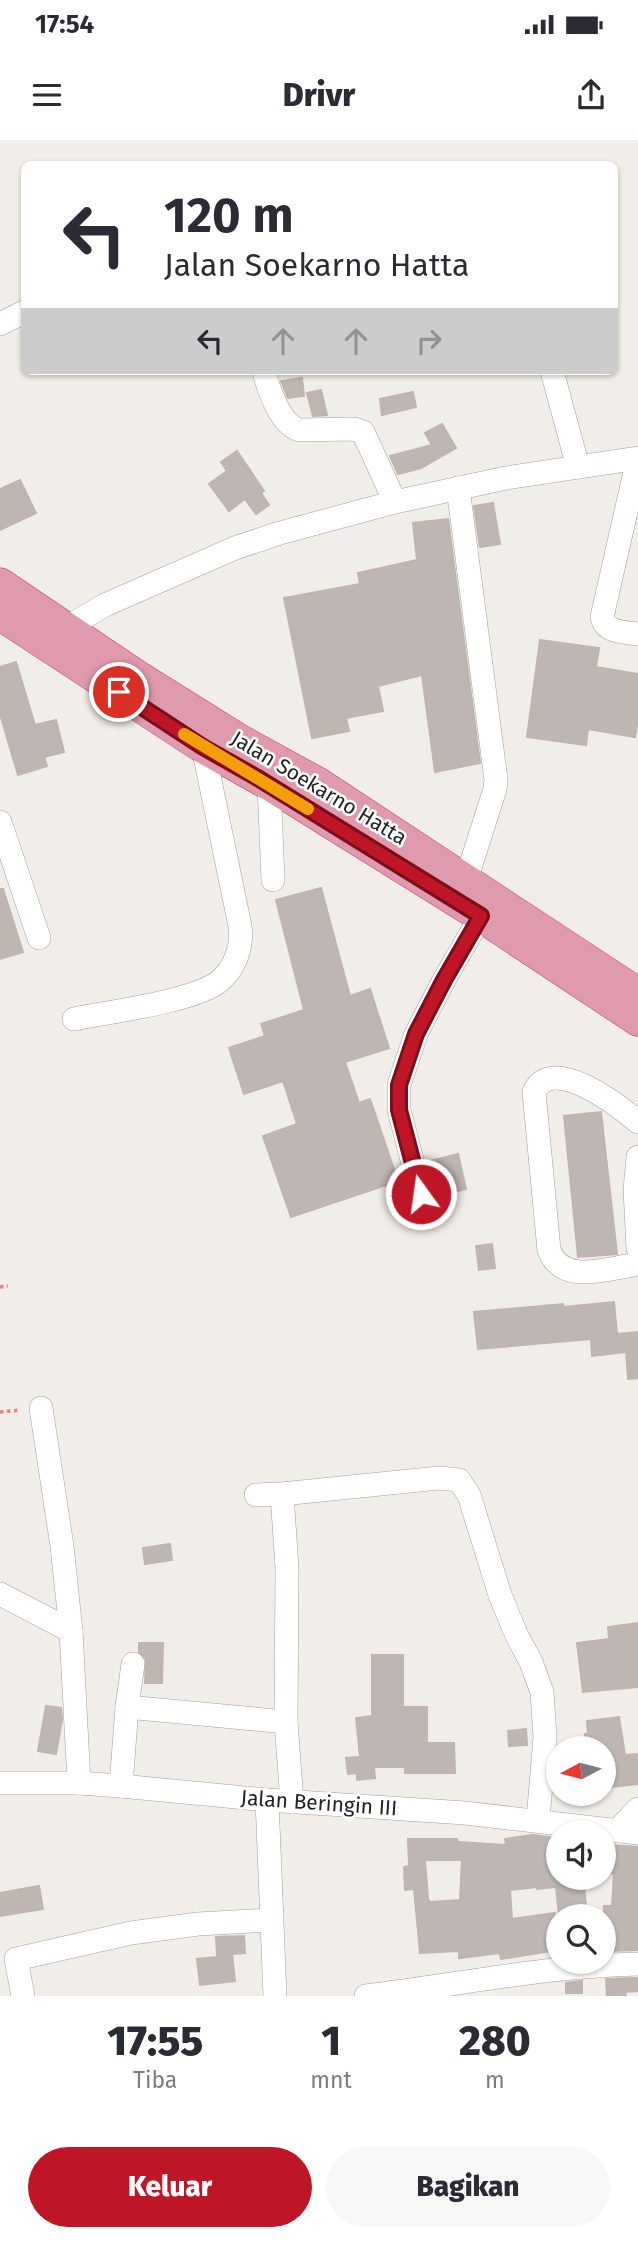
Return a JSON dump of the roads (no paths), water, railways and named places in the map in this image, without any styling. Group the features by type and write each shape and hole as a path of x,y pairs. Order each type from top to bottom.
{"highway":[{"name":"Jalan Soekarno Hatta","path":"0,584 135,675 236,751 269,785 481,916 638,1020"},
{"name":"Jalan Soekarno Hatta","path":"3,619 203,747 236,751 319,784 638,994"}],"street":[{"path":"0,324 21,314"},
{"path":"265,375 276,404 294,429 354,429 363,432 395,502"},
{"path":"553,375 578,467"},
{"path":"66,628 105,605 235,548 280,533 395,502 506,478 638,459 602,617 608,629 638,634"},
{"path":"458,488 496,780 466,880"},
{"path":"74,1019 171,999 207,988 225,975 241,948 240,926 203,747"},
{"path":"269,785 273,880"},
{"path":"0,822 39,938"},
{"path":"421,1194 399,1110 399,1085 416,1034 481,916"},
{"path":"638,1122 612,1102 571,1080 545,1080 534,1092 551,1257 559,1267 570,1272 633,1265 638,1262"},
{"path":"638,1157 635,1190 638,1248"},
{"path":"41,1408 62,1546 71,1630 79,1783"},
{"path":"256,1495 439,1478 453,1478 464,1485 500,1595 535,1670 542,1692 545,1737 538,1820"},
{"path":"282,1494 286,1568 286,1722 292,1801"},
{"path":"0,1594 71,1630"},
{"path":"121,1786 133,1664"},
{"path":"127,1707 286,1722"},
{"name":"Jalan Beringin III","path":"0,1783 121,1786 538,1820 628,1832"},
{"path":"267,1800 275,1996"},
{"path":"628,1832 638,1809"},
{"path":"23,1996 8,1960 131,1933 198,1924 271,1920"},
{"path":"366,1996 549,1970 638,1964"}]}
